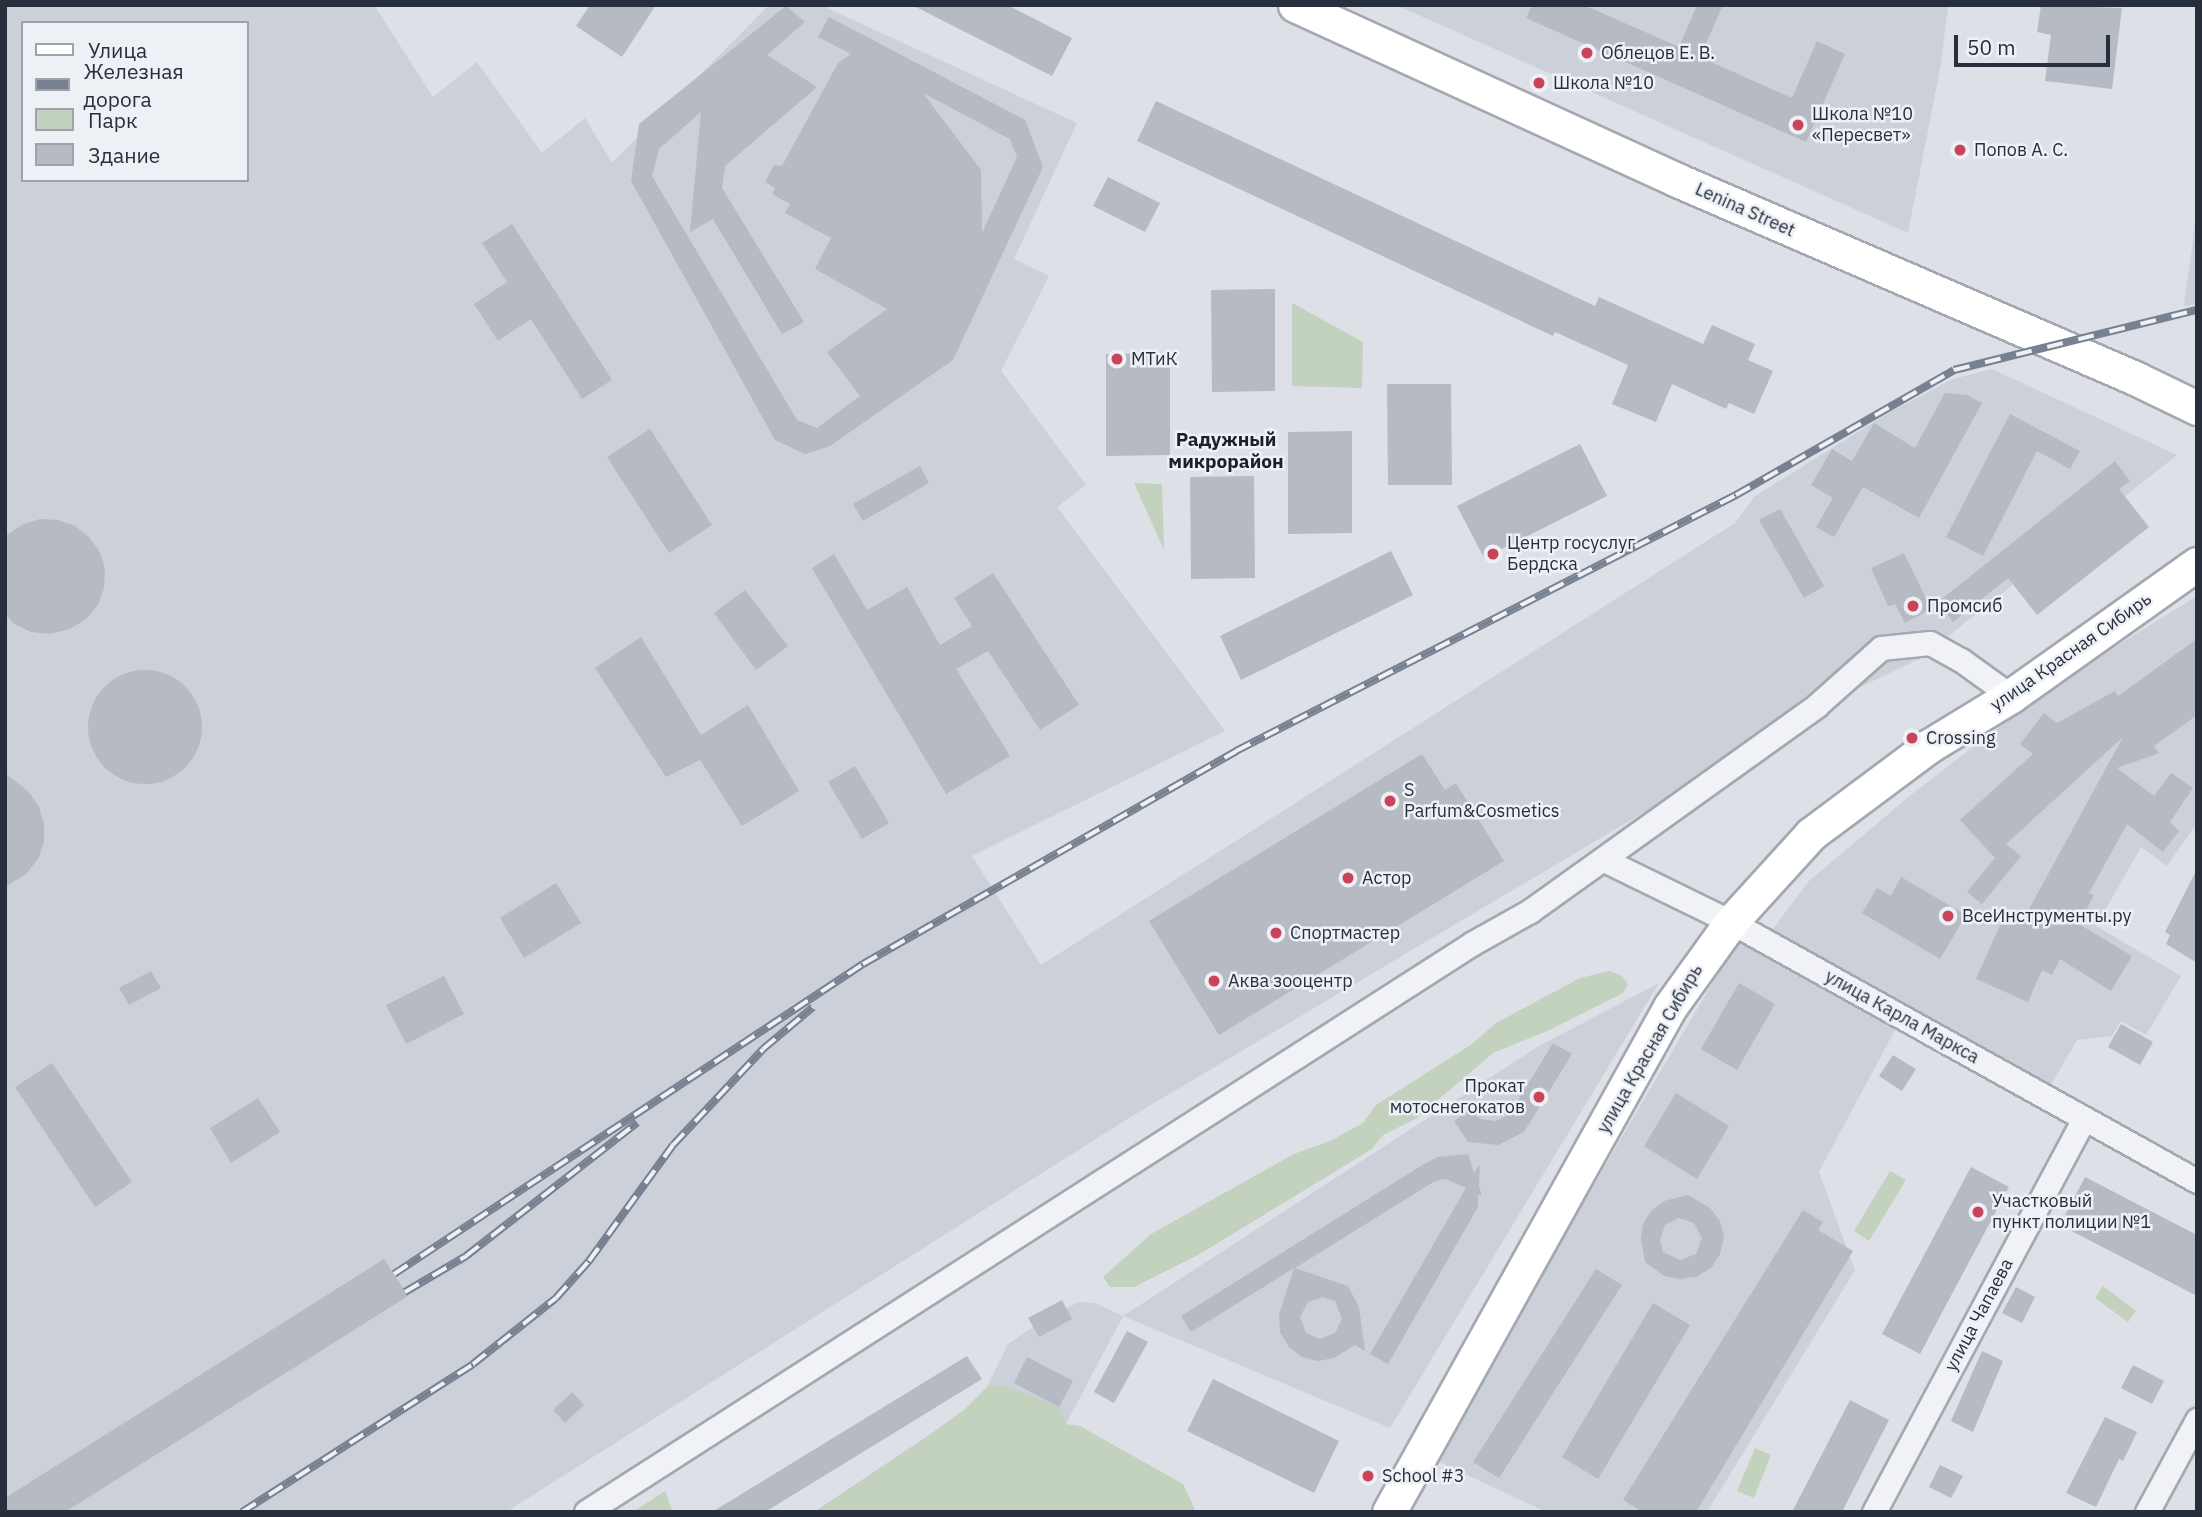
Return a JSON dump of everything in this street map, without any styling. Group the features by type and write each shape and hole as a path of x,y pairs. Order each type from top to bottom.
{"main road":[{"name":"Lenina Street","path":"1295,5 1689,185 2137,379 2197,408"},
{"name":"улица Красная Сибирь","path":"1389,1512 1670,1007 1731,922 1811,834 1928,746 2011,696 2197,564"}],"street":[{"path":"586,1512 1473,943 1530,911 1816,706 1881,648 1930,643 1961,660 2011,696"},
{"name":"улица Карла Маркса","path":"1604,860 1731,922 2197,1181"},
{"name":"улица Чапаева","path":"1874,1512 2084,1118"},
{"path":"2147,1512 2197,1420"}],"shaded area":[{"path":"5,5 374,5 433,97 477,62 542,153 585,118 612,163 769,5 828,5 827,8 1077,123 1014,259 1049,276 1001,371 1086,485 1057,507 1225,731 972,856 1041,965 1735,523 1755,496 1890,412 1953,379 1992,369 2177,455 1919,659 1835,699 1134,1115 506,1512 5,1512"},
{"name":"Школа №10 «Пересвет»","path":"1396,5 1948,5 1941,64 1908,233"},
{"path":"2197,210 2197,304 2184,306"},
{"path":"2197,596 2197,823 2167,866 2141,847 2096,926 2181,976 2146,1035 2121,1021 2112,1036 2077,1040 2051,1085 1769,934 1809,881 1912,794 2054,685"},
{"path":"1737,941 1897,1026 1819,1172 1855,1270 1707,1512 1546,1512 1433,1459"},
{"path":"1659,983 1390,1428 1123,1316 1537,1047"},
{"path":"1079,1302 1095,1303 1123,1316 1066,1424 987,1387 1008,1344 1043,1320"}],"green space":[{"path":"1292,303 1363,342 1362,388 1292,386"},
{"path":"1134,483 1162,484 1164,550"},
{"path":"1609,971 1622,976 1628,984 1623,993 1547,1031 1493,1053 1417,1118 1383,1135 1372,1149 1198,1255 1134,1287 1110,1287 1103,1277 1151,1234 1294,1154 1332,1140 1363,1123 1376,1105 1472,1044 1496,1023 1580,978"},
{"path":"1890,1171 1906,1180 1869,1241 1854,1231"},
{"path":"2103,1286 2136,1311 2128,1322 2095,1298"},
{"path":"1006,1386 1059,1407 1066,1424 1080,1426 1183,1484 1196,1512 814,1512 964,1410 987,1387"},
{"path":"1755,1448 1771,1455 1754,1498 1737,1491"},
{"path":"665,1491 673,1512 633,1512"}],"building":[{"path":"590,5 656,5 622,57 576,26"},
{"path":"912,5 1007,5 1072,38 1052,76"},
{"path":"1532,5 1584,5 1679,47 1697,5 1723,5 1700,57 1792,98 1817,41 1845,54 1806,142 1526,18"},
{"path":"2041,5 2122,8 2112,89 2045,81 2051,35 2037,32"},
{"path":"786,6 805,22 767,55 817,87 725,166 722,188 804,322 782,334 713,219 690,232 701,112 659,149 652,176 797,420 817,428 860,396 827,352 887,309 815,269 831,238 785,213 790,204 772,194 775,188 765,182 774,165 782,166 838,63 851,54 818,37 829,17 1025,120 1043,167 953,360 830,446 805,454 775,440 631,181 639,124","holes":["923,93 1010,139 1017,157 982,233 981,170"]},
{"path":"1156,101 1595,306 1599,297 1703,344 1712,325 1755,344 1748,360 1773,371 1754,414 1729,403 1726,409 1672,384 1656,422 1612,404 1628,365 1555,332 1553,336 1137,141"},
{"path":"1108,177 1160,203 1145,232 1093,206"},
{"path":"512,224 612,380 582,399 531,319 498,341 474,304 507,282 482,243"},
{"path":"1275,289 1275,391 1212,392 1211,290"},
{"path":"1170,353 1170,455 1106,456 1106,354"},
{"path":"1387,384 1451,384 1452,485 1388,485"},
{"path":"1945,393 1967,395 1982,403 1919,518 1863,487 1834,537 1816,527 1833,498 1811,485 1832,449 1852,461 1874,423 1915,448"},
{"path":"2010,414 2080,451 2070,469 2037,451 1983,556 1946,537"},
{"path":"650,429 712,525 669,553 607,457"},
{"path":"1352,431 1352,533 1288,534 1288,432"},
{"path":"1580,444 1607,496 1484,558 1457,506"},
{"path":"2115,461 2130,481 2119,489 2149,527 2037,615 2008,578 1953,622 1938,602"},
{"path":"920,466 929,483 863,521 853,504"},
{"path":"1254,476 1255,578 1191,579 1190,477"},
{"path":"1780,509 1824,586 1804,598 1759,520"},
{"path":"40,519 58,520 75,526 89,537 100,552 105,569 104,588 98,605 86,619 70,629 50,634 31,632 13,623 5,614 5,536 22,525"},
{"path":"1391,551 1413,595 1241,680 1220,636"},
{"path":"1904,553 1931,609 1905,623 1895,604 1888,606 1871,568"},
{"path":"834,554 867,610 907,587 940,645 972,626 954,598 993,573 1079,705 1040,730 988,651 956,669 1010,756 946,794 812,568"},
{"path":"745,590 788,646 756,670 714,613"},
{"path":"641,637 701,735 748,705 799,791 742,826 700,760 666,777 595,668"},
{"path":"2197,639 2197,715 2154,746 2159,753 2117,768 2154,796 2171,773 2193,788 2170,822 2179,831 2163,852 2127,824 2089,893 2094,895 2079,924 2132,956 2111,991 2060,959 2052,975 2042,970 2028,1002 1976,979 2004,916 2021,924 2123,737 2006,844 2021,856 1982,904 1967,892 1995,858 1960,820 2033,754 2020,744 2044,713 2057,723 2115,691 2118,696"},
{"path":"145,670 167,674 185,687 198,705 202,727 198,749 185,767 167,780 145,784 123,780 105,767 92,749 88,727 92,705 105,687 123,674"},
{"name":"Астор","path":"1422,754 1445,790 1456,783 1504,861 1219,1035 1149,921"},
{"path":"855,766 889,823 862,839 828,782"},
{"path":"5,773 29,792 39,807 44,824 44,842 38,859 26,874 5,887"},
{"path":"2197,869 2197,963 2166,944 2170,935 2165,932"},
{"path":"1901,877 1966,915 1940,959 1862,913 1877,888 1891,896"},
{"path":"556,883 581,923 524,958 500,918"},
{"path":"151,971 161,988 129,1005 119,988"},
{"path":"444,976 464,1014 406,1044 386,1005"},
{"path":"1739,983 1775,1004 1737,1070 1701,1049"},
{"path":"2121,1024 2153,1042 2140,1065 2108,1047"},
{"path":"1553,1043 1572,1054 1524,1132 1498,1145 1468,1142 1454,1121 1470,1110 1481,1119 1496,1121 1509,1115"},
{"path":"1893,1055 1916,1069 1902,1091 1879,1076"},
{"path":"52,1063 132,1182 95,1207 15,1087"},
{"path":"1676,1093 1729,1126 1697,1179 1644,1146"},
{"path":"258,1098 280,1132 231,1163 210,1128"},
{"path":"1468,1154 1474,1173 1480,1164 1479,1186 1482,1196 1478,1194 1478,1207 1388,1364 1370,1354 1466,1188 1446,1179 1435,1181 1295,1268 1348,1286 1359,1307 1365,1351 1355,1345 1334,1358 1318,1361 1302,1357 1289,1347 1280,1332 1279,1315 1294,1268 1191,1332 1181,1316 1438,1157","holes":["1323,1297 1335,1301 1342,1319 1335,1333 1320,1339 1306,1333 1300,1317 1308,1302"]},
{"path":"1971,1167 2009,1187 1920,1354 1882,1334"},
{"path":"2085,1177 2197,1235 2197,1296 2060,1225"},
{"path":"1688,1195 1710,1208 1720,1221 1724,1237 1720,1254 1711,1268 1696,1277 1679,1279 1664,1276 1645,1262 1641,1239 1643,1224 1651,1211 1664,1201","holes":["1679,1218 1694,1223 1702,1238 1696,1254 1680,1260 1663,1252 1660,1240 1665,1225"]},
{"path":"1803,1210 1823,1222 1818,1230 1853,1251 1696,1512 1643,1512 1623,1500"},
{"path":"384,1259 408,1296 65,1512 5,1512 5,1498"},
{"path":"1596,1269 1622,1285 1499,1478 1473,1462"},
{"path":"2016,1287 2035,1297 2022,1323 2002,1313"},
{"path":"1062,1300 1072,1319 1039,1337 1028,1318"},
{"path":"1653,1303 1690,1325 1598,1479 1562,1457"},
{"path":"1127,1331 1148,1342 1114,1403 1094,1392"},
{"path":"1982,1351 2003,1361 1973,1432 1951,1421"},
{"path":"967,1356 982,1379 765,1512 712,1512"},
{"path":"1027,1357 1073,1381 1059,1407 1014,1383"},
{"path":"2133,1365 2164,1381 2152,1404 2121,1388"},
{"path":"1213,1379 1339,1441 1314,1493 1187,1431"},
{"path":"572,1392 584,1405 565,1423 553,1410"},
{"path":"1850,1400 1889,1420 1842,1512 1792,1512"},
{"path":"2105,1417 2137,1432 2123,1461 2119,1459 2096,1507 2066,1493"},
{"path":"1940,1465 1963,1476 1951,1498 1929,1487"}],"railway":[{"path":"394,1274 863,964 1236,751 1736,495 1954,370 2197,310"},
{"path":"242,1512 473,1364 556,1298 589,1261 673,1145 763,1049 813,1007"},
{"path":"405,1292 466,1256 637,1123"}],"place":[{"name":"Облецов Е. В.","path":"1587,53"},
{"name":"Школа №10","path":"1539,83"},
{"name":"Школа №10 «Пересвет»","path":"1798,125"},
{"name":"Попов А. С.","path":"1960,150"},
{"name":"МТиК","path":"1117,359"},
{"name":"Центр госуслуг Бердска","path":"1493,554"},
{"name":"Промсиб","path":"1913,606"},
{"name":"Crossing","path":"1912,738"},
{"name":"S Parfum&Cosmetics","path":"1390,801"},
{"name":"Астор","path":"1348,878"},
{"name":"ВсеИнструменты.ру","path":"1948,916"},
{"name":"Спортмастер","path":"1276,933"},
{"name":"Аква зооцентр","path":"1214,981"},
{"name":"Прокат мотоснегокатов","path":"1539,1097"},
{"name":"Участковый пункт полиции №1","path":"1978,1212"},
{"name":"School #3","path":"1368,1476"}],"district":[{"name":"Радужный микрорайон","path":"1226,451"}]}
